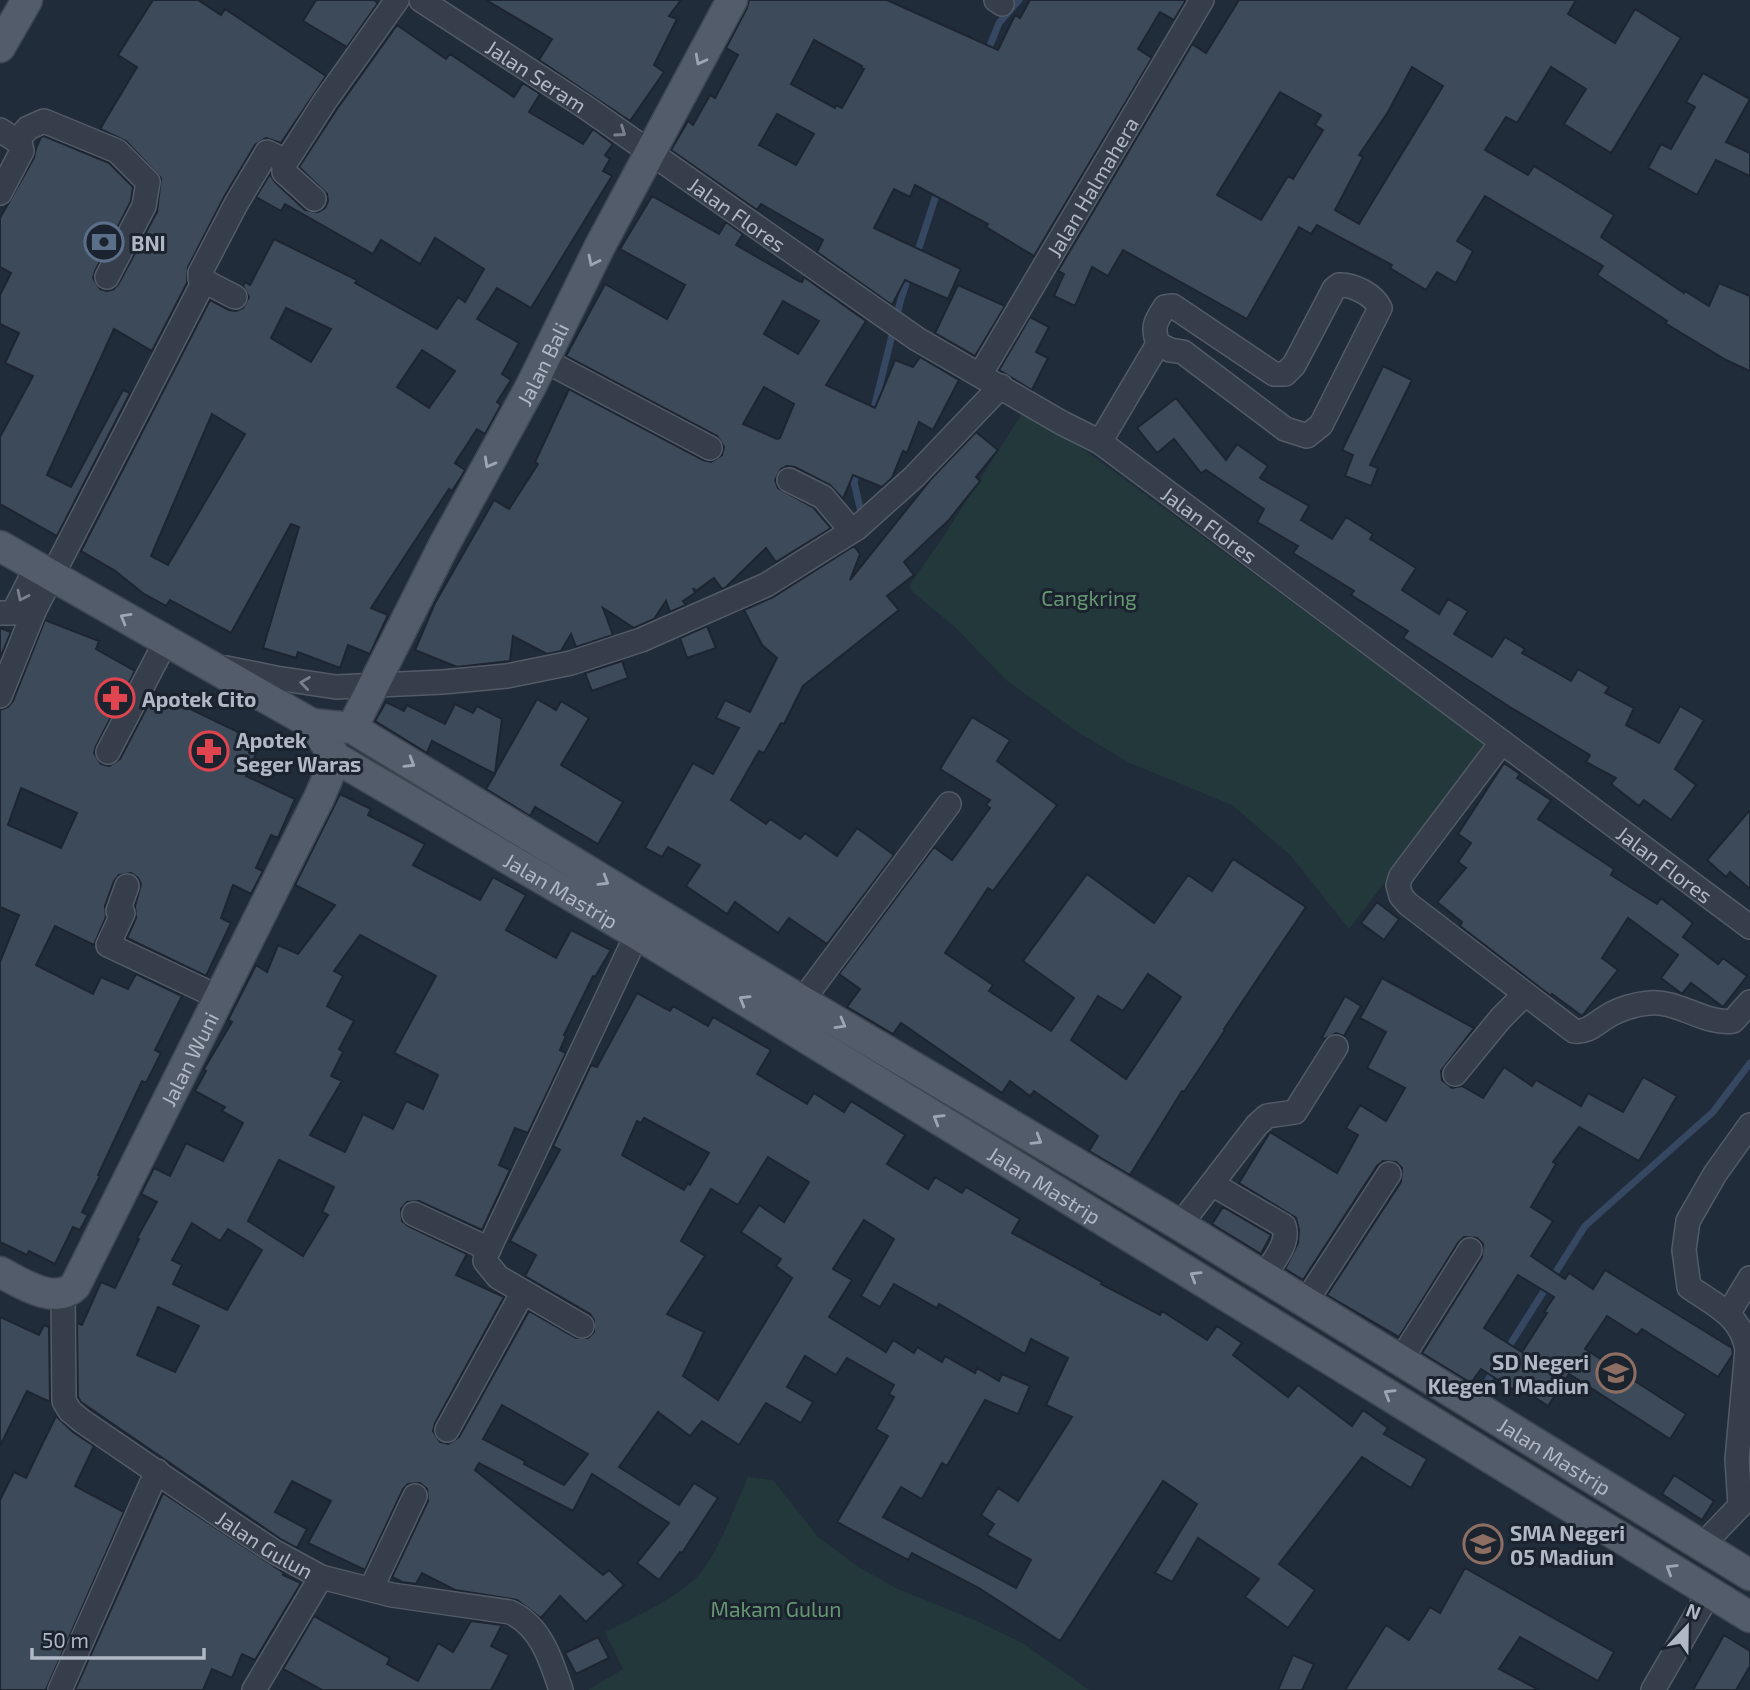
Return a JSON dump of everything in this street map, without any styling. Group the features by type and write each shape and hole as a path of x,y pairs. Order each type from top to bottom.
{"main road":[{"path":"0,47 27,0"},
{"name":"Jalan Bali","path":"352,728 444,545 544,360 600,246 732,0"},
{"path":"0,546 312,724 352,728"},
{"path":"312,724 336,758"},
{"name":"Jalan Mastrip","path":"352,728 802,1001 1180,1225 1750,1576"},
{"name":"Jalan Mastrip","path":"336,758 636,934 1750,1617"},
{"name":"Jalan Wuni","path":"63,1294 75,1286 336,758"},
{"path":"906,1099 922,1071"},
{"path":"0,1272 42,1291 63,1294"}],"street":[{"path":"314,199 284,172 286,161 397,0"},
{"name":"Jalan Seram","path":"421,0 651,153"},
{"name":"Jalan Halmahera","path":"980,375 1202,0"},
{"path":"0,193 22,151 9,135 44,121 117,151 148,182 144,206 107,277"},
{"path":"235,297 204,281 200,278 200,273 266,153 270,152 286,161"},
{"name":"Jalan Flores","path":"651,153 917,339 1100,442 1750,927"},
{"path":"0,613 13,613 44,571 204,281"},
{"path":"1339,285 1354,287 1378,302 1380,308 1321,425 1307,436 1286,429 1183,352 1158,344 1153,331 1154,323 1164,307 1173,306 1274,374 1285,374 1294,365 1334,289 1339,285"},
{"path":"1100,442 1158,344"},
{"path":"544,360 710,447"},
{"path":"205,663 336,687 507,676 583,660 641,640 766,586 855,530 884,506 1001,386"},
{"path":"789,480 823,497 855,530"},
{"path":"0,696 35,609 44,571"},
{"path":"108,752 166,641"},
{"path":"1502,742 1401,876 1398,885 1401,896 1408,904 1567,1026 1581,1032 1609,1015 1648,1003 1677,1005 1725,1022 1733,1021 1750,1002"},
{"path":"802,1001 949,804"},
{"path":"127,886 118,911 123,913 108,944 218,997"},
{"path":"582,1326 498,1277 485,1261 636,934"},
{"path":"1455,1074 1501,1018 1525,994"},
{"path":"1180,1225 1267,1115 1296,1112 1336,1047"},
{"path":"1706,1548 1714,1533 1745,1513 1737,1459 1747,1350 1745,1337 1735,1319 1689,1287 1684,1250 1688,1221 1714,1174 1750,1125"},
{"path":"1305,1303 1389,1174"},
{"path":"1212,1184 1283,1226 1286,1231 1284,1241 1263,1277"},
{"path":"414,1214 489,1249"},
{"path":"1400,1361 1470,1250"},
{"path":"1728,1314 1750,1278"},
{"path":"447,1430 523,1292"},
{"name":"Jalan Gulun","path":"63,1294 64,1401 70,1411 82,1421 275,1552 321,1577 392,1595 496,1609 518,1616 530,1625 546,1650 561,1690"},
{"path":"60,1690 157,1471"},
{"path":"371,1589 415,1496"},
{"path":"254,1690 321,1577"},
{"path":"1653,1690 1709,1593"}],"green space":[{"name":"Cangkring","path":"1026,407 1488,746 1349,929 1291,856 1232,805 1130,763 1081,734 1006,680 955,627 909,586"},
{"name":"Makam Gulun","path":"748,1477 773,1480 818,1537 860,1568 898,1589 979,1622 1024,1644 1089,1690 588,1690 623,1669 605,1632 657,1605 694,1580 715,1550"}],"building":[{"path":"153,0 198,0 221,15 225,9 326,76 281,143 266,138 255,145 224,197 188,267 187,283 152,351 114,329 47,475 71,487 123,390 130,393 57,536 0,504 0,437 33,376 5,363 19,333 0,324 0,295 11,273 0,267 0,218 34,158 41,137 109,163 133,187 131,201 93,278 100,289 107,291 114,289 119,283 157,212 161,178 126,141 100,129 137,67 118,55"},
{"path":"316,0 374,0 378,3 347,47 303,21"},
{"path":"486,0 681,0 669,16 677,19 654,65 664,72 630,121 539,60 552,39"},
{"path":"749,0 887,0 998,50 1015,15 1020,18 1030,0 1186,0 1174,20 1160,12 1138,49 1152,58 1034,256 986,227 988,224 915,185 910,197 894,189 874,228 961,269 948,299 905,280 892,305 817,252 823,240 761,204 757,210 671,150 688,121 693,125 710,95 715,98 738,55 726,48","holes":["814,40 864,69 842,108 836,105 835,108 791,84","777,114 814,134 796,165 759,145"]},
{"path":"1239,0 1576,0 1568,14 1615,43 1635,9 1681,38 1611,153 1564,124 1586,89 1551,67 1517,123 1506,117 1485,150 1528,175 1534,166 1614,215 1601,237 1684,293 1685,291 1709,306 1719,283 1750,296 1750,371 1726,360 1665,323 1667,321 1597,275 1603,266 1485,196 1457,241 1473,251 1456,283 1437,272 1426,290 1390,268 1392,265 1317,225 1311,234 1299,227 1247,319 1123,250 1108,276 1092,267 1075,306 1054,296 1064,274 1058,271 1192,44 1206,53","holes":["1412,67 1443,86 1359,224 1335,210 1363,157 1359,155 1388,112","1280,92 1321,115 1315,125 1323,130 1293,179 1288,176 1261,220 1217,195"]},
{"path":"397,25 446,59 450,54 514,97 523,83 540,94 529,112 583,144 593,129 613,144 605,155 610,159 603,171 612,176 531,308 497,288 477,319 519,343 502,374 511,380 497,402 501,405 485,434 477,429 455,463 465,470 463,474 452,491 449,489 371,608 388,615 370,654 348,645 340,668 298,652 296,658 263,648 299,527 291,524 231,633 170,600 166,606 144,594 114,570 81,551 210,300 229,310 243,308 249,297 243,286 245,282 250,285 274,239 357,280 355,283 437,329 458,297 465,302 484,269 435,238 420,264 381,240 373,254 285,204 281,211 256,197 270,174 305,210 318,212 325,208 327,194 299,167","holes":["286,308 331,329 311,362 271,338","422,350 455,371 429,408 397,387","212,414 245,434 168,565 151,556"]},
{"path":"1703,73 1750,99 1726,142 1750,153 1750,176 1716,160 1697,195 1648,168 1661,144 1671,149 1695,107 1686,102"},
{"path":"652,196 719,234 726,222 743,234 736,245 799,281 802,282 804,277 866,321 826,385 875,408 895,360 913,367 920,357 959,380 933,430 919,422 907,453 903,451 892,478 882,487 853,475 843,499 830,485 795,467 787,466 781,469 775,480 778,488 814,508 831,528 776,562 766,548 725,588 722,589 714,578 696,591 693,588 695,593 683,601 686,605 670,612 666,601 654,619 634,628 603,608 613,635 576,647 571,634 561,651 547,654 513,636 510,661 457,667 415,650 435,603 494,500 509,509 538,464 535,462 569,389 703,460 711,462 722,455 724,447 717,436 566,356 605,284 667,319 685,285 620,249","holes":["783,301 819,321 798,354 764,334","764,387 794,404 780,438 777,439 743,424"]},
{"path":"958,285 1005,306 975,356 935,333"},
{"path":"1030,317 1049,327 1036,352 1048,358 1032,390 999,370"},
{"path":"1383,366 1412,380 1370,465 1378,468 1371,486 1345,476 1353,455 1342,450"},
{"path":"1176,398 1226,460 1237,444 1268,466 1260,478 1309,506 1301,520 1332,539 1346,517 1373,534 1370,539 1416,568 1402,590 1439,614 1448,599 1468,611 1454,634 1492,657 1505,637 1525,649 1522,653 1571,681 1578,669 1609,687 1605,693 1634,708 1626,725 1659,743 1680,706 1704,720 1675,769 1696,785 1671,820 1644,800 1639,806 1611,784 1616,778 1586,762 1590,755 1403,638 1408,631 1351,595 1354,591 1293,553 1298,546 1257,522 1264,509 1206,470 1201,473 1174,439 1157,453 1137,428"},
{"path":"976,432 998,450 976,477 980,481 948,521 904,562 914,575 887,596 899,610 803,686 784,724 781,723 764,753 759,751 731,800 766,824 770,819 800,839 805,833 837,856 857,828 894,855 827,944 789,918 778,933 735,902 727,914 686,886 700,865 668,847 662,857 645,848 693,763 713,774 739,728 716,718 725,700 750,712 777,658 762,645 744,610 773,597 854,546 860,554 850,580 931,479"},
{"path":"45,620 99,641 96,649 135,671 96,746 94,753 101,764 109,766 120,759 155,692 261,743 246,776 295,799 278,838 271,835 256,868 263,871 251,894 233,885 221,918 231,923 206,976 127,938 136,918 135,906 141,884 131,873 119,875 114,881 105,906 106,917 94,945 55,926 36,965 93,994 101,977 128,989 136,974 182,996 155,1050 161,1053 146,1083 142,1081 82,1212 88,1215 80,1230 73,1227 55,1264 29,1251 27,1255 0,1242 0,962 19,915 0,907 0,710 13,701","holes":["21,788 77,813 61,848 8,825"]},
{"path":"707,626 716,648 687,658 680,638"},
{"path":"0,628 11,632 0,658"},
{"path":"622,661 628,678 592,691 585,673"},
{"path":"537,699 556,710 561,701 589,718 561,765 623,802 598,844 535,807 530,816 486,789 495,774 432,741 427,753 375,721 386,702 404,711 407,705 445,724 455,704 473,713 477,706 502,719 495,773"},
{"path":"972,717 1010,740 997,761 1057,805 993,891 988,888 945,953 993,985 989,991 1051,1031 1074,998 1023,961 1087,874 1154,923 1188,875 1212,891 1233,859 1306,907 1184,1092 1182,1091 1130,1175 1089,1151 1098,1136 1034,1091 1030,1096 1010,1081 1002,1093 901,1023 893,1034 847,1007 860,989 839,974 934,847 952,860 990,808 986,805 990,800 940,769","holes":["1148,974 1181,997 1126,1079 1071,1040 1098,996 1123,1011"]},
{"path":"1504,763 1520,774 1517,778 1551,800 1538,819 1614,869 1611,875 1657,904 1661,898 1693,923 1683,937 1718,964 1723,958 1747,976 1723,1007 1691,983 1682,994 1661,978 1678,955 1628,918 1602,958 1618,970 1582,1016 1552,994 1551,996 1460,926 1462,922 1437,902 1466,868 1458,862 1471,843 1458,834"},
{"path":"340,794 371,809 368,815 425,844 413,865 480,900 493,877 526,895 506,930 556,958 571,930 611,950 595,977 593,976 564,1035 566,1036 560,1050 566,1053 528,1133 515,1128 499,1165 510,1170 482,1230 419,1201 407,1202 401,1209 402,1221 408,1226 467,1254 456,1275 504,1297 435,1423 433,1431 440,1442 448,1444 459,1437 529,1311 576,1338 588,1338 594,1332 594,1320 590,1314 525,1276 536,1255 510,1241 560,1150 553,1146 591,1065 597,1067 637,993 670,1011 673,1006 708,1026 713,1017 771,1050 757,1074 807,1104 814,1093 844,1112 851,1101 905,1135 887,1164 928,1189 935,1177 962,1193 966,1187 1020,1219 1012,1233 1102,1282 1101,1284 1160,1315 1162,1311 1207,1340 1217,1326 1242,1343 1233,1355 1288,1397 1298,1385 1352,1426 1363,1410 1388,1428 1384,1434 1427,1459 1411,1488 1362,1457 1279,1564 1315,1590 1288,1628 1245,1597 1259,1579 1198,1538 1172,1582 1155,1573 1197,1504 1163,1481 1060,1641 979,1588 912,1553 908,1560 837,1522 888,1436 876,1429 894,1397 889,1394 894,1385 847,1358 836,1375 805,1356 787,1387 813,1402 801,1423 766,1403 739,1445 702,1421 690,1436 658,1412 619,1467 679,1505 694,1483 718,1498 682,1553 680,1552 659,1580 637,1563 669,1523 592,1474 573,1511 479,1463 475,1470 603,1575 609,1570 624,1585 586,1622 560,1596 541,1618 517,1600 455,1590 422,1573 416,1584 392,1577 428,1501 427,1489 420,1483 408,1484 403,1489 365,1570 308,1543 331,1501 292,1481 275,1512 307,1529 297,1548 81,1402 78,1397 77,1326 78,1323 82,1325 101,1282 115,1288 139,1239 137,1238 157,1202 141,1194 154,1168 170,1176 186,1143 223,1161 243,1123 222,1111 225,1107 195,1091 206,1071 204,1069 232,1022 228,1020 256,965 267,972 278,945 298,954 335,905 295,885","holes":["360,935 436,976 394,1053 438,1075 423,1109 406,1101 393,1129 363,1114 345,1152 310,1135 342,1081 331,1076 343,1052 339,1049 354,1021 327,1006 343,976 334,971","644,1118 709,1153 690,1185 688,1183 684,1190 622,1155 637,1121 641,1123","768,1157 809,1182 784,1222 759,1205 741,1232 781,1259 776,1266 792,1278 718,1400 683,1376 704,1332 667,1314 705,1256 681,1241 711,1189 738,1205","279,1160 334,1187 322,1212 328,1215 303,1256 248,1221","864,1220 894,1239 861,1296 880,1307 894,1284 937,1308 939,1304 1025,1354 1031,1339 1068,1358 1046,1405 1072,1417 1018,1501 998,1488 981,1515 994,1524 987,1535 1031,1560 1016,1588 883,1517 901,1487 922,1499 942,1463 947,1466 985,1400 1018,1414 1030,1386 1002,1374 999,1381 977,1368 975,1373 945,1356 942,1362 917,1347 914,1353 893,1340 886,1352 829,1317 852,1280 833,1269","192,1223 220,1241 228,1229 262,1250 227,1310 173,1284 182,1265 172,1260","158,1307 199,1326 175,1372 137,1355","502,1405 588,1454 564,1485 524,1464 525,1461 483,1439"]},
{"path":"1750,810 1750,889 1730,872 1726,877 1707,860"},
{"path":"1377,902 1399,919 1384,940 1361,923"},
{"path":"1382,978 1474,1028 1441,1071 1442,1080 1452,1088 1462,1086 1483,1098 1504,1067 1532,1086 1536,1080 1581,1106 1588,1093 1623,1112 1643,1077 1677,1096 1639,1161 1579,1127 1553,1162 1556,1164 1531,1207 1553,1221 1531,1256 1565,1279 1569,1273 1593,1289 1605,1270 1732,1348 1733,1354 1718,1377 1642,1329 1637,1335 1607,1316 1585,1349 1686,1414 1670,1439 1569,1374 1548,1406 1517,1386 1514,1390 1481,1369 1471,1383 1422,1353 1482,1257 1483,1244 1477,1238 1464,1237 1458,1243 1399,1337 1327,1295 1401,1182 1402,1168 1396,1162 1383,1161 1377,1166 1303,1280 1285,1269 1298,1243 1296,1218 1239,1183 1270,1132 1337,1173 1358,1135 1346,1128 1360,1105 1386,1121 1405,1088 1367,1068 1386,1032 1360,1018","holes":["1518,1275 1554,1297 1522,1352 1484,1328"]},
{"path":"1345,996 1361,1006 1344,1036 1336,1033 1325,1039 1322,1037"},
{"path":"1223,1207 1271,1235 1261,1254 1212,1224"},
{"path":"0,1317 39,1335 44,1325 49,1327 50,1402 27,1391 0,1446"},
{"path":"56,1416 94,1446 75,1486 124,1512 46,1690 0,1690 0,1500 14,1472 26,1478"},
{"path":"1674,1475 1714,1501 1702,1520 1662,1494"},
{"path":"163,1493 284,1573 283,1575 301,1583 255,1660 242,1654 232,1678 212,1669 203,1690 75,1690"},
{"path":"1465,1568 1614,1652 1598,1681 1520,1637 1499,1669 1539,1690 1345,1690 1386,1625 1409,1640 1430,1607 1440,1613"},
{"path":"314,1616 390,1658 387,1664 418,1681 438,1643 453,1652 471,1621 502,1625 491,1646 509,1655 491,1690 322,1690 283,1669"},
{"path":"1724,1635 1750,1651 1750,1666 1736,1690 1693,1690"},
{"path":"598,1637 609,1658 576,1674 565,1653"},
{"path":"1293,1655 1314,1664 1302,1690 1278,1690"}],"waterway":[{"path":"987,53 999,23 1019,0"},
{"path":"916,257 938,189"},
{"path":"872,416 910,272"},
{"path":"858,468 854,482 862,516"},
{"path":"1506,1351 1585,1226 1713,1112 1750,1063"},
{"path":"1480,1393 1496,1367"}],"place":[{"name":"BNI","path":"104,242"},
{"name":"Apotek Cito","path":"115,698"},
{"name":"Apotek Seger Waras","path":"209,751"},
{"name":"SD Negeri Klegen 1 Madiun","path":"1616,1373"},
{"name":"SMA Negeri 05 Madiun","path":"1483,1544"}]}
